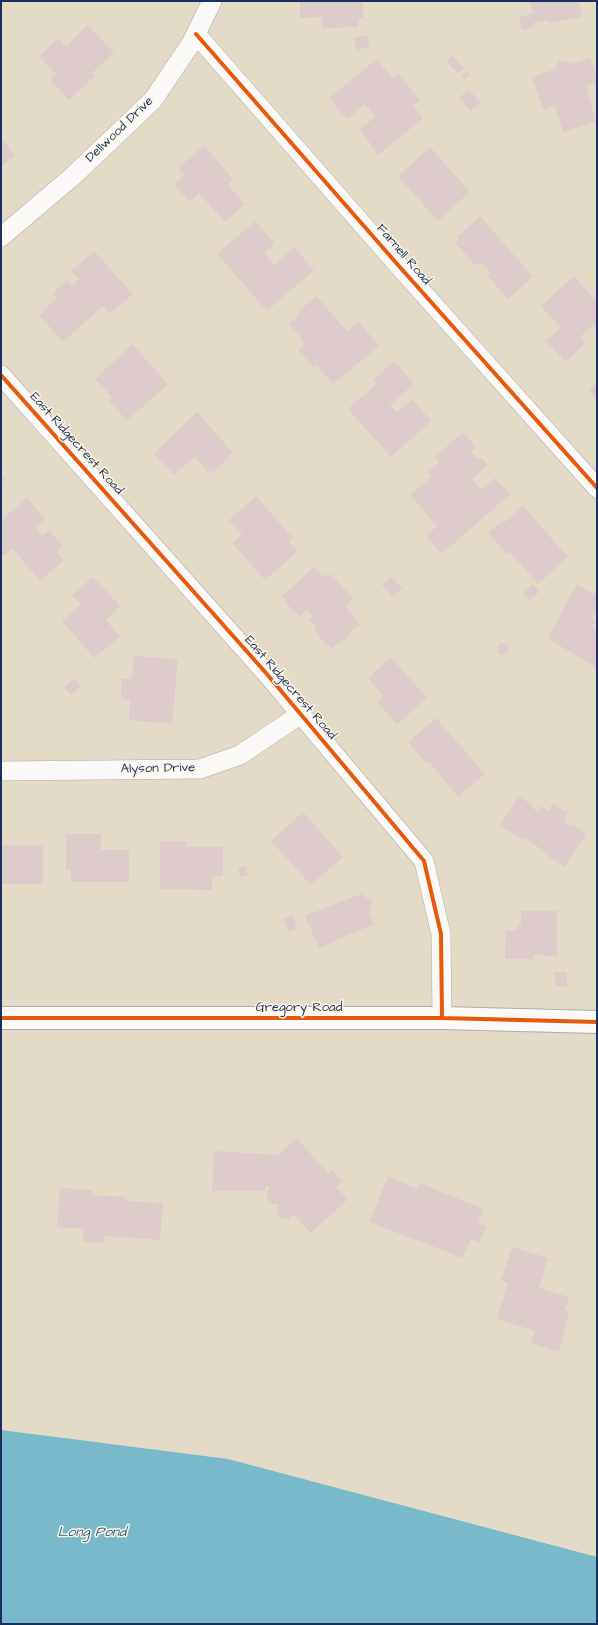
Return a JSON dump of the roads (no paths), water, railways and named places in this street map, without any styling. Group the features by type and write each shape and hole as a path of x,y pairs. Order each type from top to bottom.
{"street":[{"name":"Dellwood Drive","path":"1,237 73,176 153,100 196,34 212,1"},
{"name":"Farnell Road","path":"196,34 403,271 597,488"},
{"name":"East Ridgecrest Road","path":"1,375 266,673 424,861 441,934 442,1018"},
{"name":"Alyson Drive","path":"1,771 200,768 240,755 301,714"},
{"name":"Gregory Road","path":"1,1018 442,1018 597,1022"}],"water":[{"name":"Long Pond","path":"1,1430 228,1459 597,1557 597,1624 1,1624"}]}
